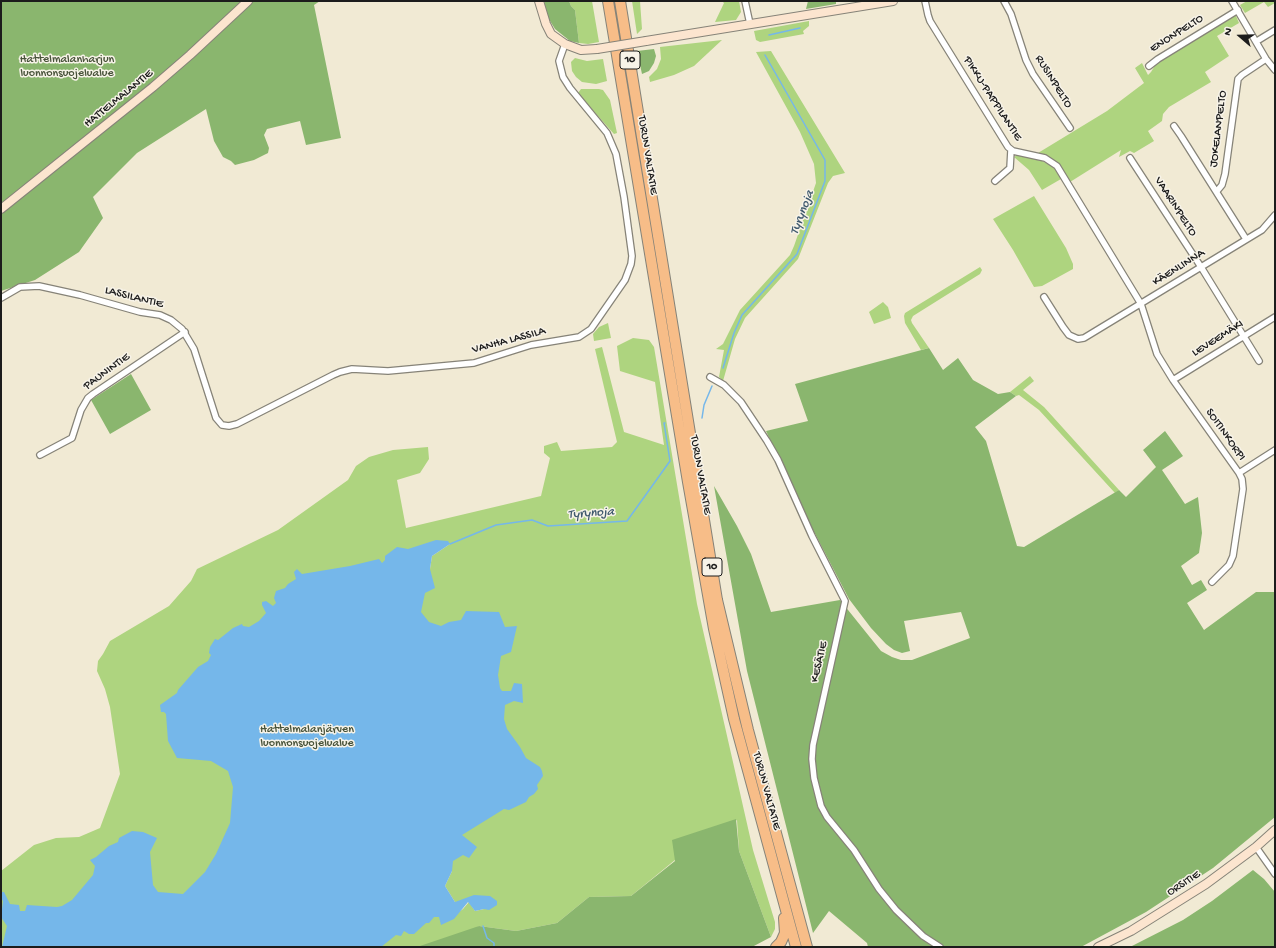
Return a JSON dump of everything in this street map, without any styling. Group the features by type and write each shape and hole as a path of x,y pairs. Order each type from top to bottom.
{"highway":[{"name":"TURUN VALTATIE","path":"608,1 686,474 714,629 734,719 796,947"},
{"name":"TURUN VALTATIE","path":"620,1 717,600 750,738 807,947"},
{"path":"776,947 783,937 785,926 781,892"}],"street":[{"name":"HATTELMALANTIE","path":"1,210 153,87 248,1"},
{"path":"539,1 546,24 552,34 565,44 581,50 597,49 893,1"},
{"path":"745,1 750,24"},
{"name":"PIKKU-PAPPILANTIE","path":"925,1 930,21 1008,147 1011,150 1045,158 1057,166 1141,304"},
{"name":"RUSINPELTO","path":"1004,1 1011,14 1026,60 1041,86 1070,128"},
{"path":"1232,1 1257,41 1266,59 1275,70"},
{"name":"ENONPELTO","path":"1149,66 1238,10"},
{"path":"1257,41 1275,30"},
{"name":"VANHA LASSILA","path":"222,425 229,426 237,424 340,372 352,370 388,371 474,363 531,345 579,337 591,329 625,280 631,264 632,256 624,197 616,154 607,133 570,88 563,76 559,61 562,48 565,44"},
{"name":"JOKELANPELTO","path":"1217,191 1222,185 1225,174 1238,79 1266,59"},
{"path":"1174,126 1246,238"},
{"path":"995,181 1010,168 1012,161 1011,150"},
{"name":"VAARINPELTO","path":"1130,158 1201,267 1259,361"},
{"name":"KÄENLINNA","path":"1044,297 1063,327 1070,335 1078,339 1084,338 1246,238 1262,230 1275,215"},
{"name":"LASSILANTIE","path":"1,298 20,287 39,286 80,295 140,312 162,316 178,324 185,332 194,349 216,418 222,425"},
{"name":"SOITINKORPI","path":"1141,304 1157,354 1173,380 1242,479 1243,489 1234,556 1229,565 1212,582"},
{"name":"LEVEEMÄKI","path":"1173,380 1275,317"},
{"name":"PAUNINTIE","path":"40,455 72,438 85,403 93,394 185,332"},
{"name":"KESÄTIE","path":"710,376 724,385 741,402 767,441 778,460 812,536 845,602 813,745 812,759 821,806 827,817 854,850 879,889 896,910 923,936 940,947"},
{"path":"1239,473 1275,450"},
{"name":"ORSITIE","path":"1098,947 1131,931 1206,884 1256,847 1275,830"},
{"path":"1256,847 1275,874"}],"green space":[{"name":"Hattelmalanharjun luonnonsuojelualue","path":"1,1 244,1 181,59 1,206"},
{"path":"252,1 320,1 314,5 341,138 306,145 300,121 267,129 264,135 269,148 268,153 254,160 235,165 223,157 214,141 206,109 137,153 93,197 103,218 79,252 35,280 1,291 1,213"},
{"path":"544,1 569,1 575,10 579,43 570,41 555,29 547,16"},
{"path":"569,1 592,1 599,42 588,44 579,43 575,10"},
{"path":"632,1 640,1 642,29 637,34"},
{"path":"722,1 739,1 741,12 736,20 715,22 724,3"},
{"path":"808,1 836,1 836,4 806,9"},
{"path":"1247,1 1275,1 1275,3 1268,7 1264,2 1245,13 1240,5"},
{"path":"1236,16 1239,23 1217,36 1229,56 1205,72 1211,82 1169,107 1163,114 1162,121 1148,131 1154,141 1134,153 1130,151 1119,157 1121,150 1070,182 1056,162 1051,158 1038,153 1107,111 1144,83 1135,68 1142,63 1148,75 1156,64 1231,17"},
{"path":"809,21 809,26 803,31 804,34 760,42 756,40 754,31"},
{"path":"722,40 694,66 674,75 650,82 649,77 657,69 661,59 660,47"},
{"path":"654,49 656,56 654,63 649,71 642,74 637,51"},
{"path":"771,51 845,173 833,176 828,183 798,259 745,318 735,339 723,381 719,377 724,350 716,349 723,344 740,310 790,255 816,183 814,164 800,132 756,52"},
{"path":"575,58 587,61 603,59 607,81 596,84 582,82 572,71 571,62"},
{"path":"581,89 603,90 610,100 617,133 614,134 578,93"},
{"path":"1017,155 1042,161 1050,165 1055,169 1061,179 1042,190 1029,170 1014,157"},
{"path":"1034,196 1066,248 1073,264 1073,269 1042,286 1034,287 993,219"},
{"path":"980,267 982,270 980,274 913,316 911,320 912,323 929,348 921,350 905,323 905,313"},
{"path":"883,302 888,307 891,318 874,324 869,312"},
{"path":"608,323 611,338 594,341 593,334 599,327"},
{"name":"Hattelmalanjärven luonnonsuojelualue","path":"633,338 649,340 654,347 697,604 753,850 775,922 775,929 771,937 739,851 737,820 675,860 631,896 589,897 557,923 516,931 479,926 445,947 1,947 1,871 34,845 56,838 79,837 100,828 120,774 110,707 105,689 97,671 98,661 110,641 169,606 191,581 197,569 278,530 348,480 356,466 369,457 393,450 428,447 429,459 420,473 397,480 406,528 541,496 550,458 544,453 544,446 557,442 561,451 612,447 617,442 595,349 602,347 624,432 664,445 655,382 620,371 617,346","holes":["430,542 450,544 432,556 430,569","452,871 445,886 455,902 497,901 484,909 475,911 469,902 463,909 442,924 434,878"]},
{"path":"929,348 943,370 958,358 973,380 998,394 1010,392 1016,396 975,427 986,441 1017,546 1024,547 1119,490 1126,497 1156,467 1143,450 1165,431 1183,456 1162,470 1185,504 1198,497 1202,533 1199,553 1181,566 1192,585 1201,580 1207,590 1187,603 1204,630 1256,592 1275,592 1275,817 1213,868 1146,912 1081,947 868,947 867,943 829,911 813,933 747,671 714,486 751,554 771,612 840,600 881,651 901,660 912,660 970,638 961,612 904,621 910,651 902,653 894,650 886,644 871,628 849,599 811,526 766,431 808,421 795,384"},
{"path":"131,374 151,410 110,434 91,400"},
{"path":"1030,376 1034,381 1023,390 1044,407 1119,490 1115,493 1039,410 1019,395 1016,396 1010,392"},
{"path":"736,819 739,851 771,937 752,947 417,947 479,926 516,931 557,923 589,897 631,896 675,861 672,840"},
{"path":"1253,870 1264,879 1275,892 1275,947 1130,947 1183,920 1212,901"}],"water":[{"name":"Hattelmalanjärven luonnonsuojelualue","path":"436,540 448,541 450,544 432,556 430,569 435,588 425,593 421,612 429,622 441,626 449,622 461,620 466,611 499,612 505,627 517,626 511,652 501,656 498,675 500,688 502,691 511,691 514,683 522,684 523,703 514,701 505,705 504,719 507,729 526,758 540,767 543,776 537,785 538,789 526,802 509,810 504,809 462,835 477,847 469,858 463,855 453,861 452,871 445,886 455,902 474,895 490,896 497,901 497,905 489,910 484,909 475,911 468,902 454,919 441,925 439,917 434,917 429,923 426,923 414,934 409,934 404,931 401,936 396,935 381,947 2,947 7,926 1,917 3,901 1,898 1,892 4,892 10,904 19,905 20,911 25,911 27,905 62,906 72,900 93,875 95,866 90,860 109,846 118,842 119,838 132,831 143,832 157,838 150,852 153,885 158,892 183,894 205,872 216,854 230,823 233,787 228,771 211,761 177,758 168,741 166,714 161,712 160,705 177,693 198,667 208,661 211,655 209,653 210,647 215,639 218,640 233,628 242,624 243,626 249,627 259,621 266,613 262,602 266,601 273,606 276,603 274,598 276,591 285,588 296,579 294,572 297,569 302,574 350,566 379,559 382,563 385,560 385,556 397,547 408,549"}],"waterway":[{"path":"769,35 800,28"},
{"name":"Tyrynoja","path":"723,368 734,333 742,315 797,254 825,181 825,160 765,55"},
{"path":"702,418 704,405 712,386"},
{"name":"Tyrynoja","path":"450,544 496,525 532,520 548,526 627,521 670,461 665,423"},
{"path":"483,926 487,938 494,943 494,947"}]}
